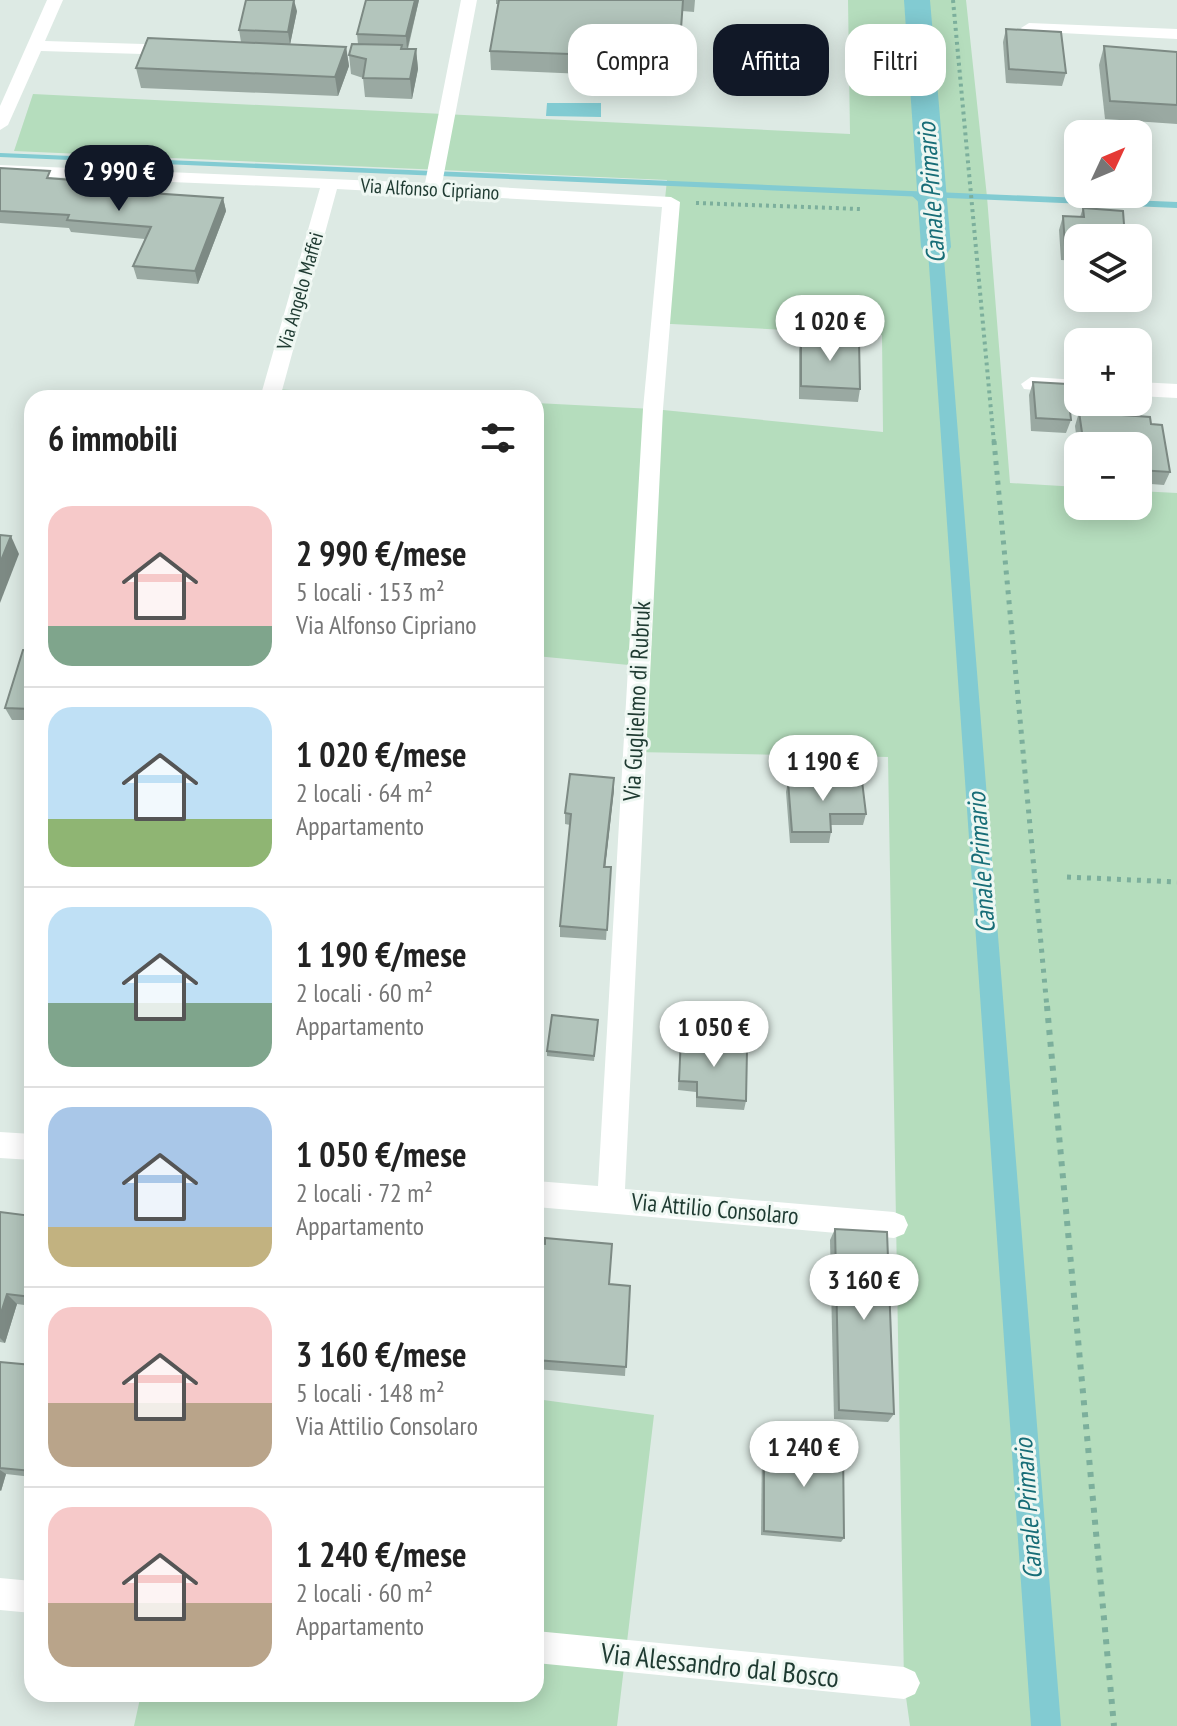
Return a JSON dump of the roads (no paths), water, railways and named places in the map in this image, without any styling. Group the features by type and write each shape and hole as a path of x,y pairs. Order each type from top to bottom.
{"street":[{"path":"0,125 55,0"},
{"path":"432,189 469,0"},
{"path":"1029,28 1177,34"},
{"path":"34,46 189,50"},
{"name":"Via Alfonso Cipriano","path":"0,170 330,183 671,202"},
{"name":"Via Angelo Maffei","path":"272,390 330,183"},
{"name":"Via Guglielmo di Rubruk","path":"611,1201 653,409 671,202"},
{"path":"1031,384 1064,386"},
{"path":"1152,390 1177,391"},
{"path":"0,1145 24,1146"},
{"name":"Via Attilio Consolaro","path":"544,1195 894,1225"},
{"path":"0,1594 24,1596"},
{"name":"Via Alessandro dal Bosco","path":"544,1648 904,1683"}],"water":[{"path":"547,103 601,103 601,117 546,116"},
{"path":"910,194 946,195 941,200 940,208 1061,1726 1031,1726 925,208"}],"waterway":[{"name":"Canale Primario","path":"917,0 936,247"},
{"path":"0,155 1177,205"}]}
